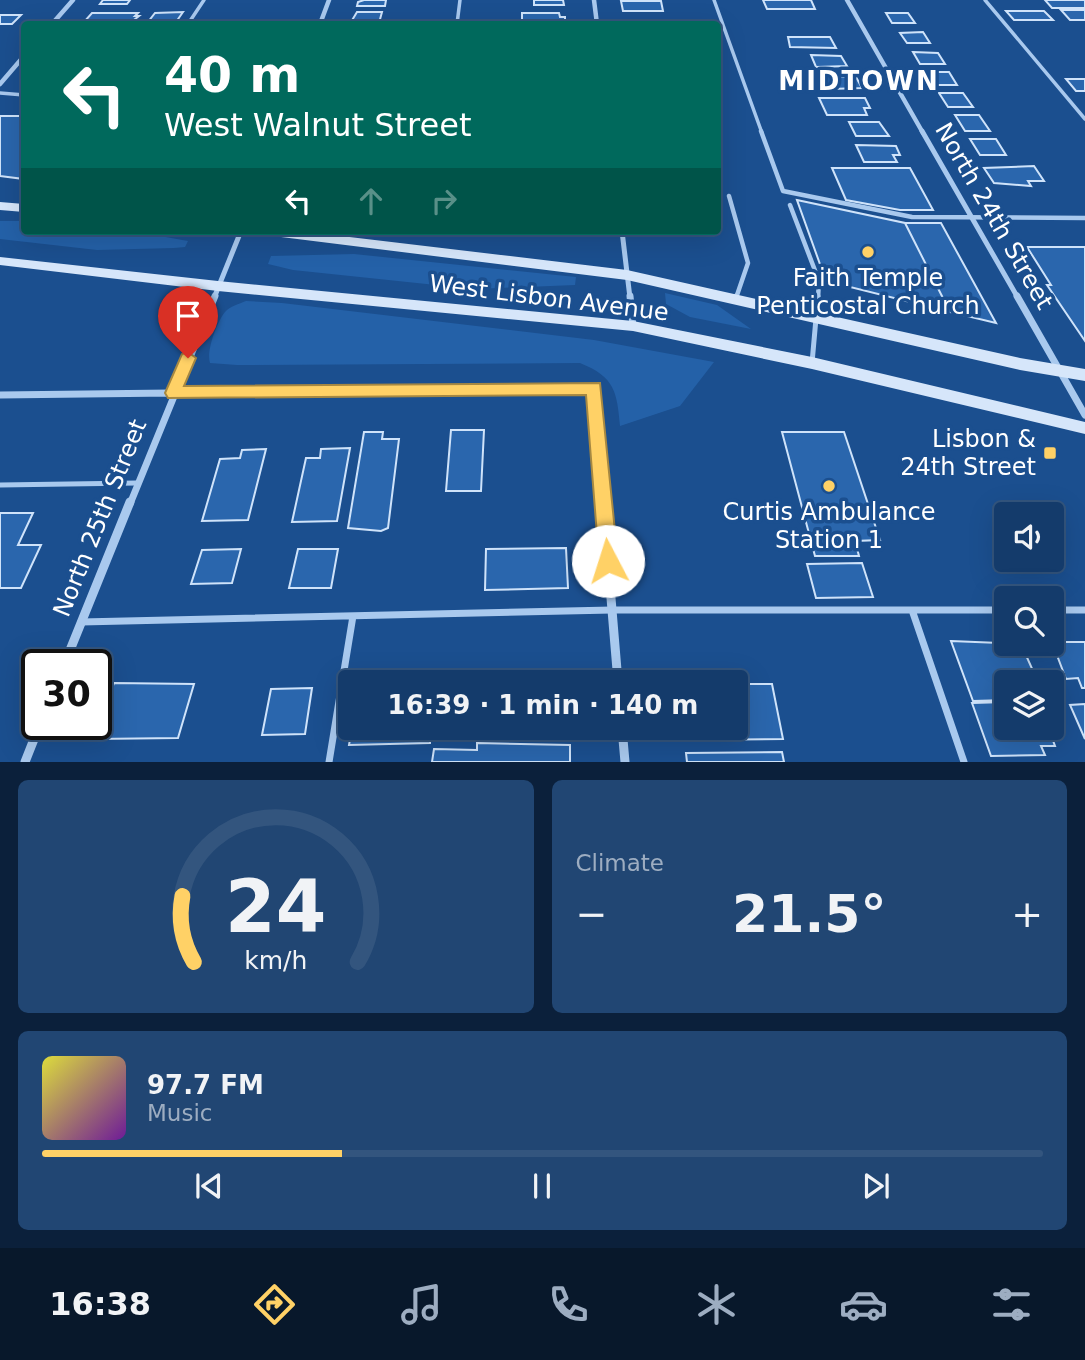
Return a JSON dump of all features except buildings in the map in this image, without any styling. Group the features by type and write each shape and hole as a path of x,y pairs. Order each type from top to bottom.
{"main road":[{"path":"0,206 21,208"},
{"name":"West Lisbon Avenue","path":"298,235 627,275 816,319 1060,372 1085,375"},
{"name":"West Lisbon Avenue","path":"0,261 218,286 633,326 812,363 1085,428"}],"street":[{"path":"55,21 73,0"},
{"path":"321,21 329,0"},
{"path":"594,0 597,21"},
{"name":"North 24th Street","path":"847,0 1085,415"},
{"path":"0,84 21,60"},
{"name":"North 25th Street","path":"70,649 239,235"},
{"path":"622,235 633,326"},
{"path":"0,395 594,388 617,670"},
{"path":"26,761 34,740"},
{"path":"623,740 625,761"}],"lane":[{"path":"190,21 204,0"},
{"path":"457,21 460,0"},
{"path":"714,0 783,191 912,217 1085,218"},
{"path":"985,0 1085,119"},
{"path":"0,93 21,95"},
{"path":"729,195 748,263 735,300"},
{"path":"790,205 819,281 812,363"},
{"path":"0,485 137,483"},
{"path":"80,622 612,610 994,610"},
{"path":"912,610 964,761"},
{"path":"1064,610 1085,610"},
{"path":"329,761 353,616"}],"shaded area":[{"path":"0,221 21,221 21,235 154,235 188,241 185,247 97,250 0,239"},
{"path":"354,254 576,277 575,285 474,289 293,270 268,264 271,256"},
{"path":"665,293 717,305 751,329 690,317 666,304"},
{"path":"246,301 594,340 714,362 680,406 620,426 612,387 601,374 580,363 210,363 211,344 222,317 229,308"}],"place":[{"name":"Faith Temple Penticostal Church","path":"868,252"},
{"name":"Lisbon & 24th Street","path":"1050,453"},
{"name":"Curtis Ambulance Station 1","path":"829,486"}],"district":[{"name":"MIDTOWN","path":"859,81"}],"route":[{"path":"188,358 173,393 594,388 608,561"}]}
